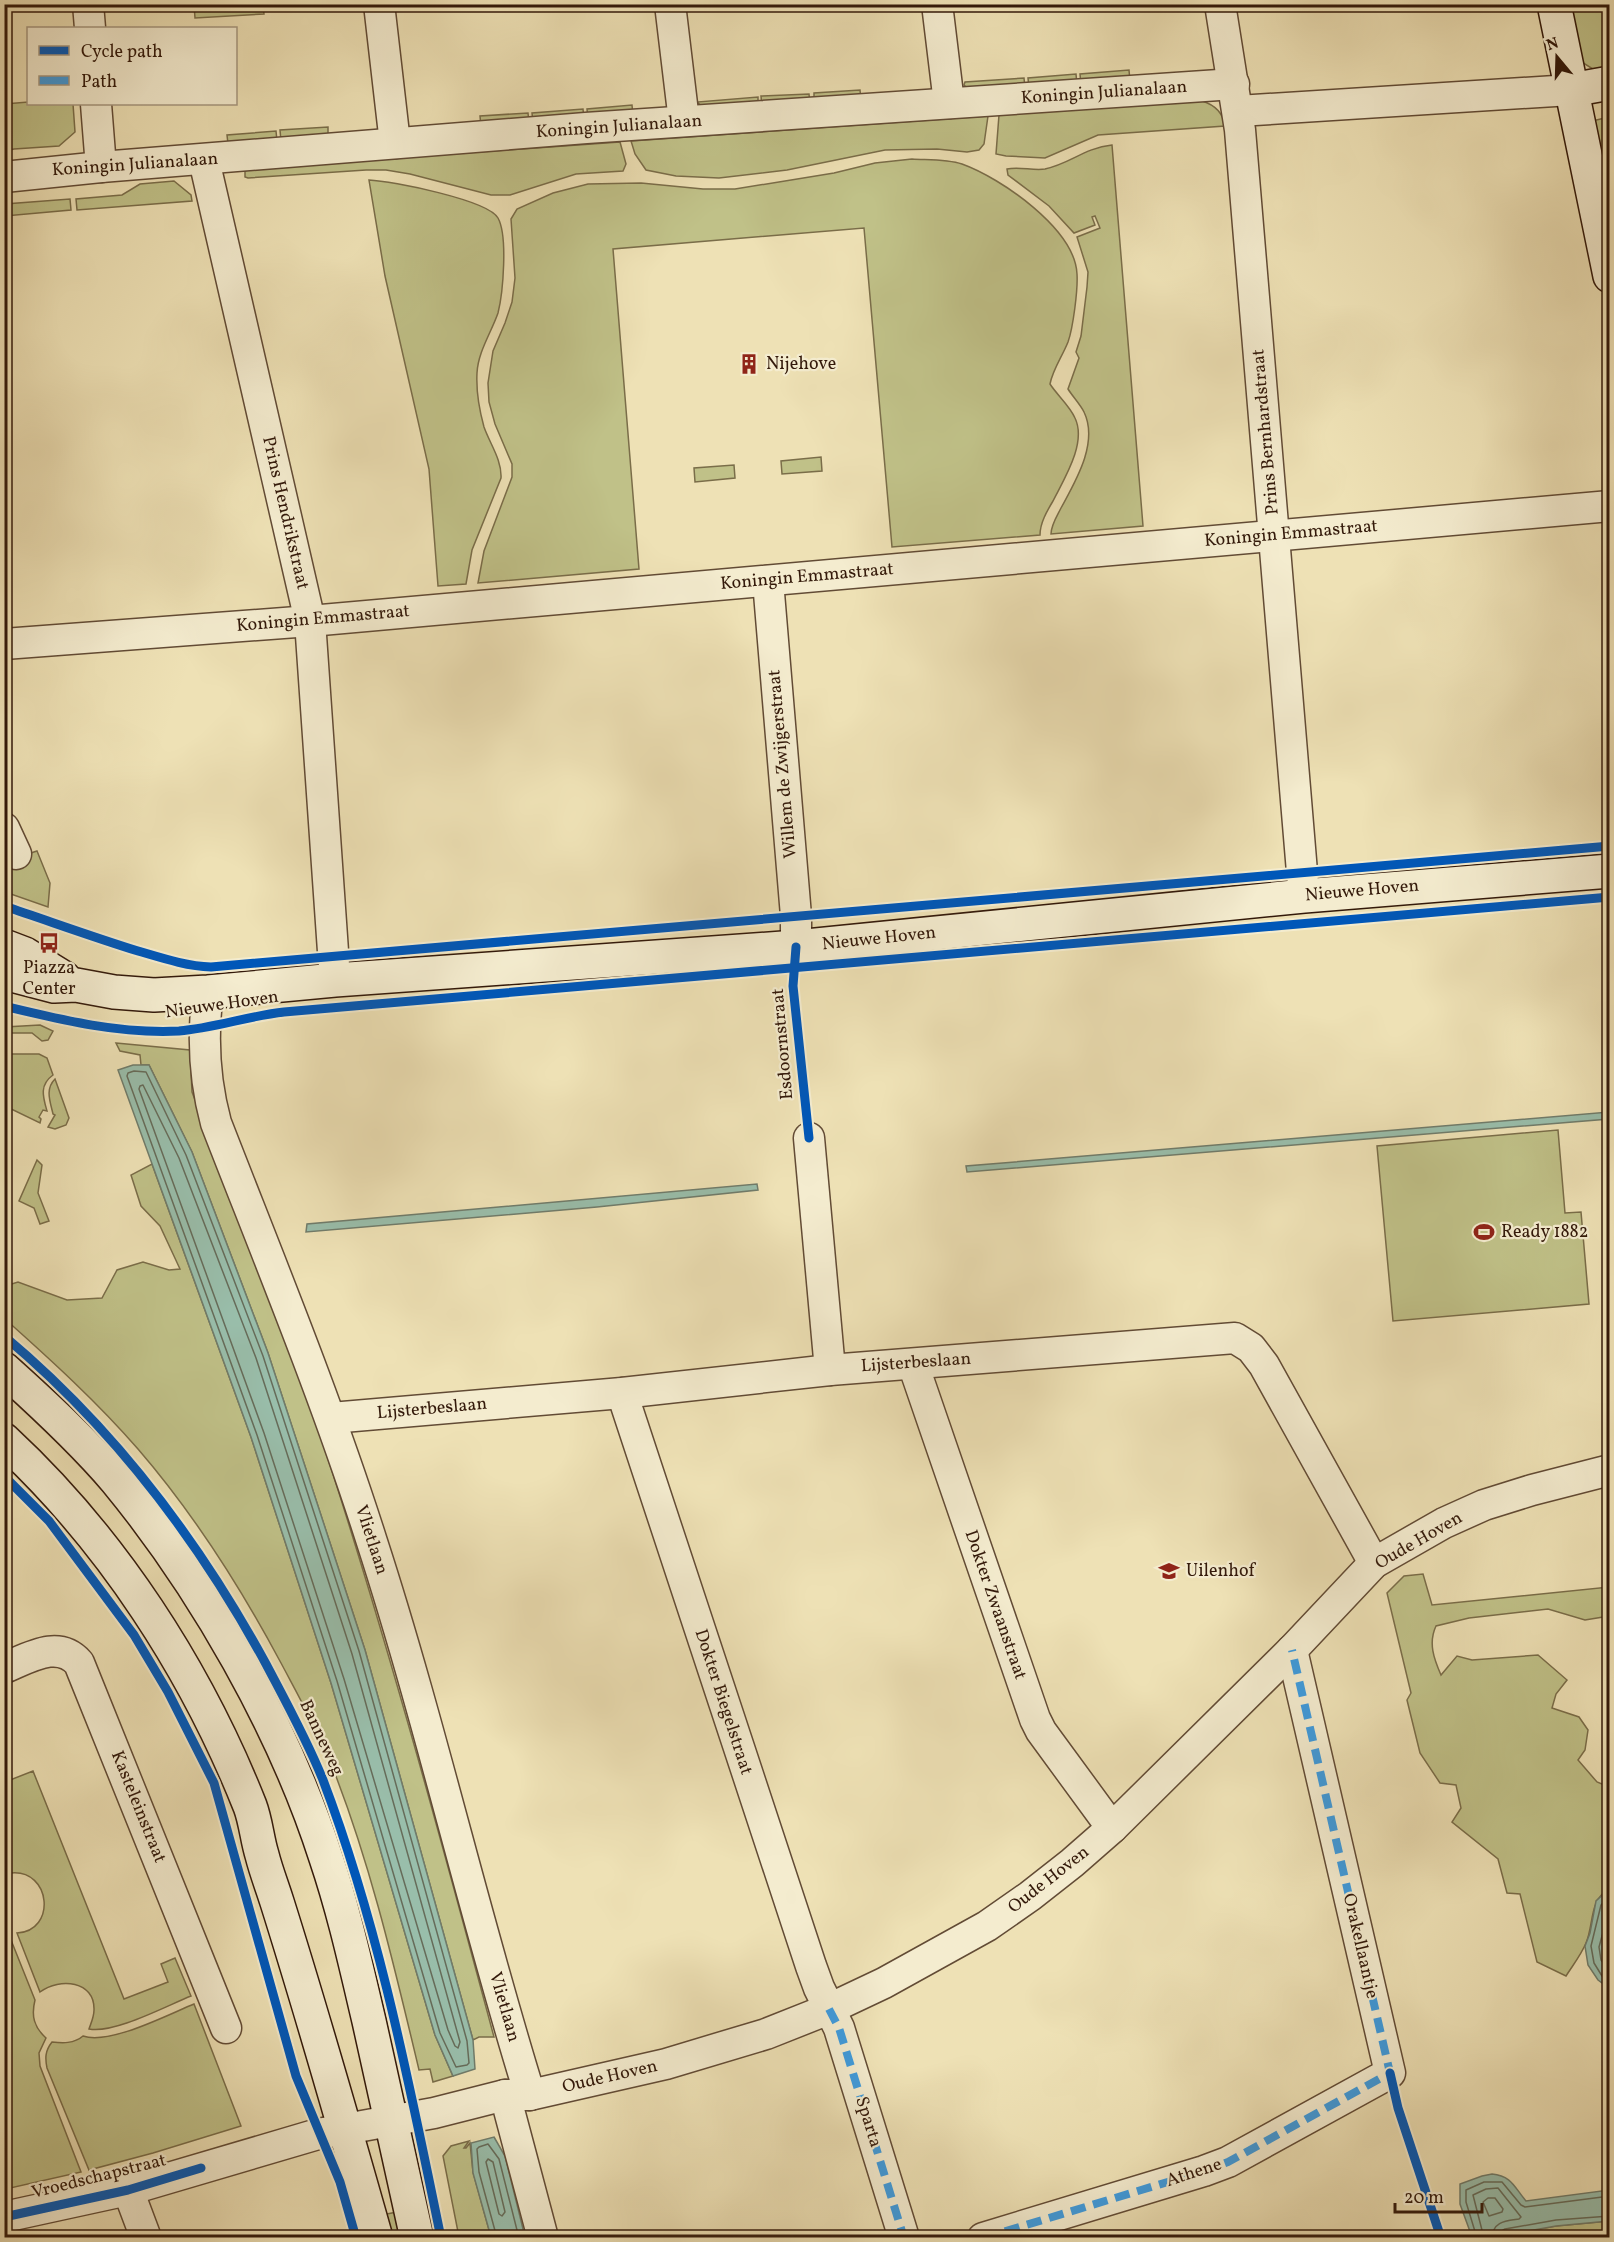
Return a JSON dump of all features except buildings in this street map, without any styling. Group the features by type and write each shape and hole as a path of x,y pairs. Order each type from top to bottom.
{"street":[{"path":"88,4 90,27"},
{"path":"379,4 395,143"},
{"path":"670,4 684,121"},
{"path":"937,4 949,103"},
{"name":"Prins Bernhardstraat","path":"1220,4 1236,98 1304,896"},
{"path":"1554,4 1610,276"},
{"path":"1571,90 1610,83"},
{"name":"Koningin Julianalaan","path":"4,177 395,143 949,103 1571,90"},
{"path":"96,105 101,167"},
{"name":"Prins Hendrikstraat","path":"204,160 310,621 335,980"},
{"name":"Koningin Emmastraat","path":"4,644 310,621 1610,506"},
{"name":"Willem de Zwijgerstraat","path":"768,581 796,916 796,947"},
{"name":"Nieuwe Hoven","path":"4,973 54,986 76,986 114,992 154,995 208,992 335,980 796,947 1304,896 1610,871"},
{"name":"Nieuwe Hoven","path":"4,946 25,954 76,986"},
{"name":"Vlietlaan","path":"208,992 203,1028 205,1069 206,1084 216,1123 331,1418 373,1544 422,1709 513,2040 518,2095 543,2238"},
{"path":"809,1138 830,1370"},
{"name":"Lijsterbeslaan","path":"331,1418 621,1393 830,1370 1234,1338 1251,1348 1264,1365 1374,1563"},
{"name":"Dokter Zwaanstraat","path":"913,1364 1035,1719 1041,1731 1112,1828"},
{"path":"4,1369 66,1425 116,1480 171,1552 233,1652 288,1758 326,1857 347,1929 417,2238"},
{"name":"Dokter Biegelstraat","path":"621,1393 807,1955 829,2009"},
{"path":"4,1440 27,1461 76,1514 129,1583 176,1657 227,1751 251,1810 375,2238"},
{"name":"Oude Hoven","path":"392,2121 719,2049 766,2034 829,2009 884,1983 987,1926 1047,1883 1112,1828 1292,1650 1374,1563 1444,1523 1484,1505 1610,1470"},
{"name":"Orakellaantje","path":"1292,1650 1390,2073"},
{"name":"Kasteleinstraat","path":"4,1668 36,1655 57,1651 65,1652 80,1663 226,2028"},
{"name":"Sparta","path":"829,2009 839,2028 904,2238"},
{"name":"Athene","path":"983,2238 1228,2162 1390,2073"},
{"name":"Vroedschapstraat","path":"4,2217 128,2190 290,2141 392,2121"},
{"path":"128,2190 146,2238"}],"green space":[{"path":"194,5 263,5 264,14 195,18"},
{"path":"1566,5 1609,5 1609,71 1596,71 1580,61"},
{"path":"1129,70 1130,81 1081,85 1080,74"},
{"path":"1076,74 1077,85 1029,88 1028,78"},
{"path":"1024,78 1025,88 967,88 964,85 965,82"},
{"path":"860,90 861,100 814,103 814,93"},
{"path":"809,94 810,104 762,107 761,96"},
{"path":"758,97 758,107 704,108 697,102"},
{"path":"1202,101 1218,110 1225,126 1098,135 1045,158 996,154 999,115"},
{"path":"27,102 27,105 73,105 75,132 59,146 5,151 5,104"},
{"path":"632,105 633,116 588,119 587,109"},
{"path":"583,109 584,119 533,123 532,113"},
{"path":"528,113 529,123 481,127 480,116"},
{"path":"988,116 984,144 979,150 967,152 937,149 885,150 787,170 719,178 676,176 646,170 635,154 631,141"},
{"path":"1609,117 1609,218 1592,121"},
{"path":"328,127 328,137 281,141 280,130"},
{"path":"276,131 277,141 228,144 227,135"},
{"path":"620,142 626,164 623,171 576,174 510,195 491,195 386,170 245,177 245,171 254,168"},
{"path":"1112,145 1143,526 1051,534 1054,521 1078,474 1087,449 1088,424 1084,412 1068,389 1079,358 1076,352 1081,336 1088,272 1077,237 1100,228 1095,216 1092,217 1095,225 1074,233 1049,206 1008,175 1007,169 1054,167 1093,149"},
{"path":"912,159 956,162 996,181 1033,207 1050,223 1064,240 1073,257 1077,281 1072,328 1050,384 1073,414 1078,428 1078,438 1073,461 1044,517 1040,535 892,547 864,228 613,249 639,569 478,583 484,551 512,477 512,464 495,424 489,402 488,383 493,351 512,302 515,278 511,219 517,209 553,193 588,184 641,183 703,189 735,189 834,173 875,163"},
{"path":"369,180 459,198 491,211 498,218 501,226 504,265 500,304 480,358 477,380 482,420 498,458 501,478 472,550 466,584 438,586 429,469 385,276"},
{"path":"174,181 191,195 192,201 77,210 76,199 122,195 140,184"},
{"path":"70,199 71,210 5,216 5,204"},
{"path":"821,457 822,471 782,474 781,461"},
{"path":"734,465 735,478 695,482 694,468"},
{"path":"37,851 50,883 48,907 5,892 4,858 6,861"},
{"path":"40,1025 53,1031 48,1040 42,1041 32,1033 5,1033 5,1027"},
{"path":"116,1043 190,1050 192,1092 300,1375 354,1541 416,1753 494,2037 479,2037 473,2040 365,1650 268,1353 192,1152 149,1065 141,1065 140,1055 120,1051"},
{"path":"5,1054 39,1054 47,1058 53,1075 44,1087 43,1096 47,1111 43,1110 39,1117 40,1123 7,1107"},
{"path":"55,1079 69,1118 66,1125 55,1129 48,1127 55,1115 49,1095 50,1087"},
{"name":"Ready 1882","path":"1558,1130 1565,1213 1581,1212 1589,1304 1393,1321 1377,1146"},
{"path":"37,1160 42,1165 38,1193 49,1221 40,1224 34,1208 19,1201"},
{"path":"152,1164 251,1437 331,1683 435,2035 453,2076 433,2082 430,2069 419,2070 380,1914 344,1799 313,1723 250,1607 216,1552 138,1449 90,1398 5,1319 5,1286 18,1282 67,1300 102,1298 117,1270 143,1262 169,1270 180,1269 160,1226 141,1206 131,1175"},
{"path":"1423,1574 1432,1605 1609,1587 1609,1616 1585,1620 1548,1609 1469,1618 1436,1626 1432,1639 1434,1657 1441,1675 1457,1656 1472,1660 1538,1655 1567,1680 1556,1694 1552,1708 1579,1717 1588,1730 1585,1750 1578,1760 1597,1782 1609,1787 1609,1889 1598,1899 1586,1943 1566,1976 1537,1962 1520,1894 1507,1893 1498,1859 1452,1822 1461,1808 1456,1785 1440,1783 1420,1753 1407,1700 1411,1693 1387,1593 1404,1576"},
{"path":"33,1771 124,1999 168,1982 161,1964 175,1958 191,1996 126,2023 89,2029 94,2013 93,2000 83,1988 66,1983 48,1987 40,1992 17,1933 30,1930 39,1922 44,1901 41,1890 34,1880 24,1874 11,1873 5,1859 5,1782"},
{"path":"5,1925 35,2000 34,2021 46,2038 39,2053 40,2066 81,2172 6,2189 4,2185"},
{"path":"194,2004 241,2126 89,2170 47,2068 48,2048 52,2042 72,2042 83,2036 94,2038 123,2033"},
{"path":"469,2141 464,2148 470,2143 473,2172 491,2237 459,2237 443,2156 451,2146"},
{"path":"397,2212 403,2237 383,2237 377,2216"},
{"path":"1609,2221 1609,2237 1504,2238 1505,2235 1556,2226"}],"water":[{"path":"133,1065 149,1065 192,1152 268,1353 365,1650 473,2040 475,2069 453,2076 435,2035 331,1683 251,1437 118,1070"},
{"path":"1609,1112 1609,1119 967,1172 966,1166"},
{"path":"757,1184 758,1190 597,1207 306,1232 307,1224"},
{"path":"1609,1889 1609,1988 1598,1980 1588,1965 1585,1946 1596,1901"},
{"path":"494,2137 505,2156 525,2237 491,2237 473,2173 471,2143"},
{"path":"1492,2174 1508,2180 1526,2201 1609,2190 1609,2221 1556,2226 1504,2237 1472,2237 1460,2204 1460,2184"}],"marked path":[{"path":"983,2238 1228,2162 1390,2073 1292,1650"},
{"path":"829,2009 839,2028 904,2238"}],"cycle path":[{"path":"4,906 156,956 211,967 1610,846"},
{"path":"4,1006 69,1021 113,1028 179,1031 284,1012 1610,897"},
{"name":"Esdoornstraat","path":"796,947 793,986 809,1138"},
{"name":"Banneweg","path":"4,1336 82,1408 151,1488 212,1573 240,1618 303,1736 323,1780 343,1836 377,1949 441,2238"},
{"path":"4,1476 49,1521 134,1635 168,1692 214,1783 296,2076 340,2182 356,2238"},
{"path":"1390,2073 1398,2108 1441,2238"},
{"path":"4,2217 128,2190 201,2168"}],"place":[{"name":"Nijehove","path":"749,364"},
{"name":"Piazza Center","path":"49,943"},
{"name":"Ready 1882","path":"1484,1232"},
{"name":"Uilenhof","path":"1169,1571"}]}
